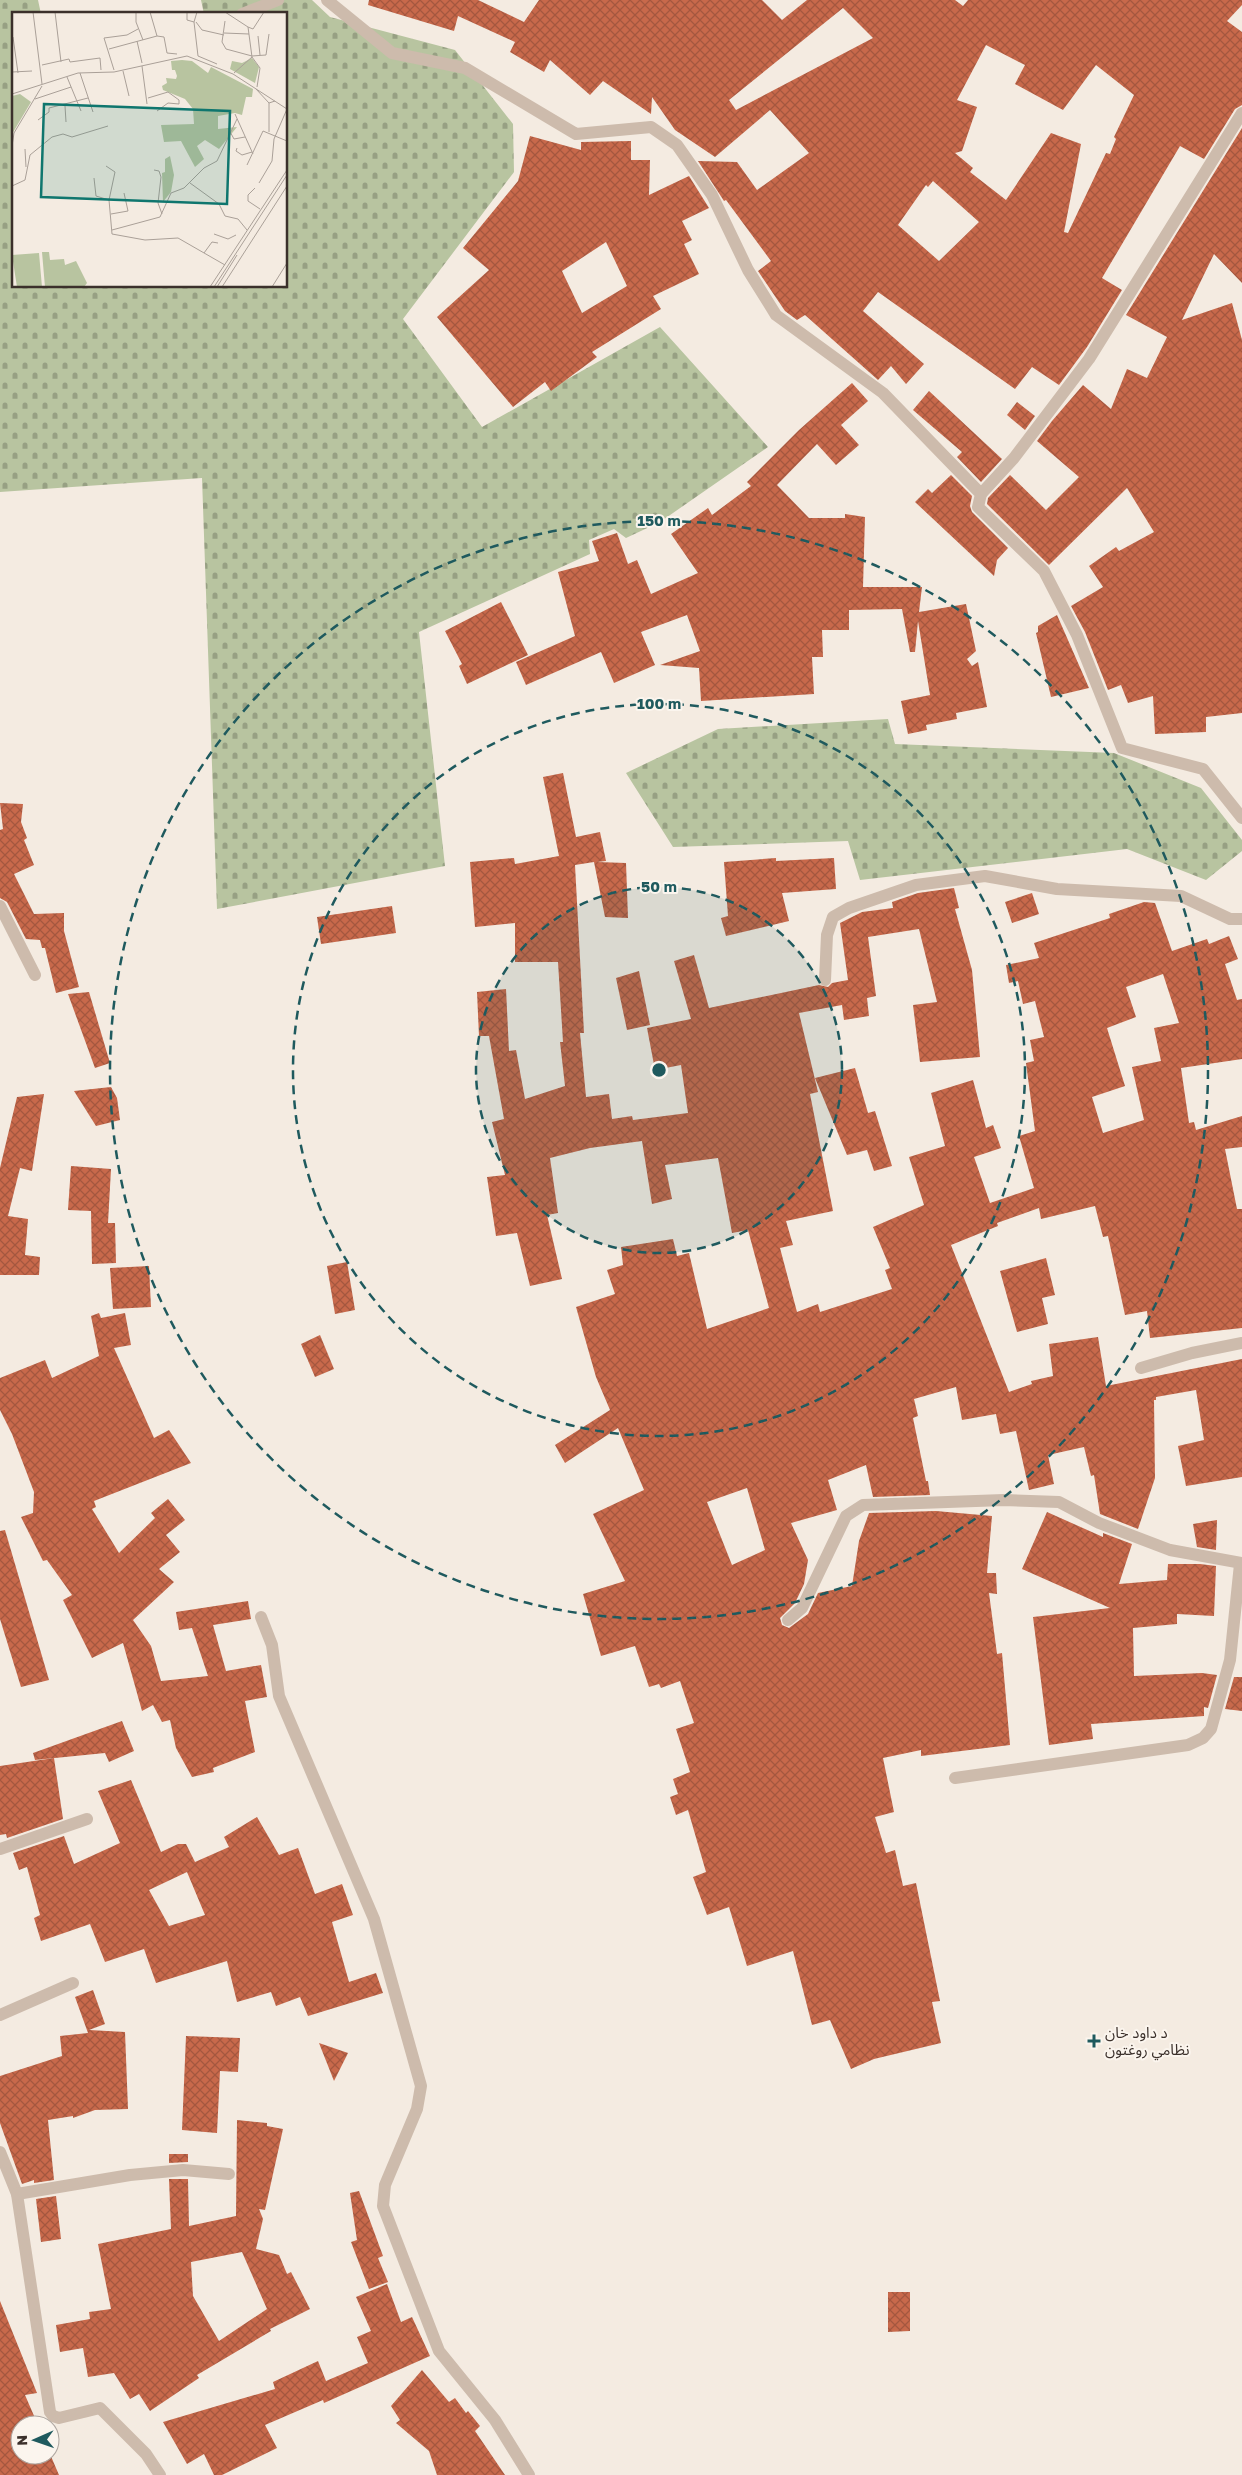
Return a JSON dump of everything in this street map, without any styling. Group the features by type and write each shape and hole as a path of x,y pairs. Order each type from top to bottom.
{"street":[{"path":"247,12 278,0"},
{"path":"327,0 392,53 465,68 576,134 651,127 677,145 712,195 748,270 776,315 883,394 981,494"},
{"path":"1242,113 1089,359 1020,452 981,494 978,507 1044,571 1077,635 1122,748 1203,769 1242,818"},
{"path":"825,980 827,934 834,917 849,908 916,885 985,876 1057,888 1180,896 1230,919 1242,919"},
{"path":"0,906 35,975"},
{"path":"1141,1368 1192,1353 1242,1344"},
{"path":"788,1620 802,1608 846,1516 863,1505 1004,1500 1059,1502 1099,1523 1170,1550 1241,1563 1230,1660 1211,1729 1203,1738 1188,1745 955,1778"},
{"path":"261,1617 272,1645 279,1696 374,1919 421,2086 417,2109 385,2185 383,2206 439,2351 495,2420 529,2475"},
{"path":"0,1849 87,1819"},
{"path":"0,2015 73,1983"},
{"path":"0,2152 17,2194 50,2412 59,2418 100,2408 146,2454 160,2475"},
{"path":"17,2194 130,2175 182,2170 229,2174"}],"green space":[{"path":"0,0 38,0 41,12 12,12 12,288 288,288 288,12 204,12 201,0 312,0 330,17 455,50 513,124 514,172 403,319 482,427 660,327 768,447 660,522 626,538 614,529 589,540 590,554 419,632 445,866 217,909 202,478 0,492"},
{"path":"888,719 895,744 1114,753 1201,788 1242,840 1242,851 1206,880 1127,849 860,880 848,841 673,847 626,773 718,729"}],"building":[{"path":"369,0 478,0 524,22 539,0 762,0 782,20 807,0 955,0 963,6 968,0 1242,0 1242,5 1227,21 1242,32 1242,105 1235,109 1204,159 1180,146 1102,278 1122,290 1087,347 1059,385 1032,367 1015,389 878,292 863,311 924,364 906,384 891,366 878,380 805,315 797,320 785,311 758,271 771,261 726,200 724,201 698,161 737,162 757,190 809,153 770,110 715,157 675,130 652,97 651,114 603,81 590,95 550,60 544,72 510,52 515,42 458,16 454,31 368,5","holes":["843,8 873,38 736,110 729,100","986,45 1025,65 1015,84 1063,110 1096,65 1134,95 1114,137 1116,139 1110,154 1106,153 1068,233 1064,232 1081,144 1051,133 1006,200 970,172 973,168 955,153 962,151 977,107 957,100","933,181 979,222 939,261 898,225 926,185 928,187"]},
{"path":"1242,128 1242,283 1214,254 1182,320 1232,303 1242,340 1242,713 1206,717 1206,732 1155,734 1153,696 1128,703 1121,685 1108,690 1085,632 1071,606 1103,587 1089,566 1116,547 1119,551 1154,532 1127,488 1049,565 987,504 988,498 1010,475 1046,510 1079,477 1037,441 1052,421 1083,385 1111,409 1127,369 1147,378 1167,337 1126,315"},
{"path":"530,136 581,150 581,142 631,141 631,160 650,160 649,195 689,176 709,208 682,221 692,240 684,244 699,274 653,296 661,309 592,352 597,357 551,391 545,382 513,407 437,317 489,270 463,248 518,181","holes":["606,242 627,286 582,313 562,271"]},
{"path":"852,383 868,401 841,425 859,445 836,465 817,444 777,485 809,518 845,518 845,514 865,517 863,587 922,587 919,612 966,604 976,651 967,659 972,666 978,662 987,707 956,713 957,719 926,725 927,730 908,734 901,701 930,695 918,621 915,652 910,652 902,609 849,610 849,630 822,630 823,657 812,657 814,694 701,701 699,668 660,665 700,651 687,615 641,632 655,665 614,683 601,652 526,685 516,662 575,636 558,572 599,561 592,541 617,533 628,564 637,560 651,594 698,573 671,534 708,508 712,515 751,486 747,482 799,430"},
{"path":"929,391 1002,459 981,482 957,457 962,452 913,410"},
{"path":"1017,402 1035,416 1025,430 1007,415"},
{"path":"951,475 972,496 970,506 972,512 1008,548 997,560 994,576 915,502 928,489 932,493"},
{"path":"501,602 528,655 467,684 459,666 462,664 445,631"},
{"path":"1057,615 1089,688 1051,697 1036,633 1038,632 1038,626"},
{"path":"563,773 576,837 600,832 606,861 597,862 626,863 628,918 605,917 594,862 575,865 584,1033 580,1033 586,1097 609,1094 612,1119 632,1116 633,1120 688,1113 681,1065 655,1070 647,1028 691,1019 674,961 694,955 709,1008 819,985 828,987 832,983 848,980 840,923 862,912 893,908 892,902 918,893 954,888 959,908 955,909 972,970 980,1057 920,1062 913,1005 937,1002 919,929 868,937 876,996 867,998 869,1016 844,1020 842,1005 799,1013 818,1092 810,1094 833,1211 786,1221 793,1245 780,1248 797,1312 818,1304 820,1312 892,1289 885,1270 890,1268 873,1227 924,1205 909,1157 945,1146 931,1093 973,1080 986,1128 993,1125 1001,1148 974,1157 990,1203 1034,1188 1019,1136 1035,1131 1026,1063 1034,1061 1030,1040 1044,1037 1035,1001 1023,1004 1018,981 1009,983 1006,965 1039,958 1034,943 1110,918 1109,914 1144,902 1155,903 1172,951 1207,939 1209,944 1229,936 1238,959 1225,964 1237,1000 1242,999 1242,1059 1181,1068 1189,1123 1194,1122 1196,1130 1242,1116 1242,1147 1225,1149 1237,1209 1242,1209 1242,1328 1150,1338 1147,1311 1125,1315 1108,1236 1103,1237 1095,1206 1041,1219 1039,1208 997,1223 998,1226 951,1245 1009,1392 1032,1384 1031,1381 1053,1376 1049,1344 1098,1337 1106,1386 1242,1359 1242,1477 1186,1486 1178,1446 1204,1440 1196,1390 1156,1397 1156,1400 1154,1400 1155,1478 1138,1529 1100,1514 1094,1475 1091,1476 1084,1447 1048,1455 1054,1484 1029,1490 1016,1431 1000,1434 996,1414 962,1420 956,1387 914,1399 918,1416 913,1418 930,1495 873,1497 866,1465 828,1480 837,1510 791,1523 808,1560 804,1584 795,1603 780,1618 782,1625 789,1628 808,1614 818,1593 852,1586 859,1541 869,1513 936,1511 992,1516 987,1573 996,1573 997,1594 989,1593 997,1654 1002,1653 1010,1745 921,1756 921,1750 883,1758 894,1812 875,1817 886,1853 895,1850 903,1886 916,1883 940,2001 932,2002 941,2043 874,2059 851,2069 830,2020 812,2025 793,1951 747,1966 729,1907 707,1915 693,1877 706,1872 688,1810 676,1815 670,1797 678,1794 673,1779 690,1772 676,1729 694,1723 680,1681 661,1688 659,1684 649,1687 635,1646 601,1656 583,1594 625,1581 593,1514 644,1490 618,1428 565,1463 555,1445 610,1410 596,1377 576,1307 615,1294 607,1270 623,1265 621,1247 673,1239 677,1256 689,1253 707,1329 769,1308 748,1230 732,1233 718,1158 665,1165 672,1199 652,1204 642,1141 590,1148 550,1158 558,1213 547,1215 562,1279 530,1286 517,1233 496,1236 487,1177 505,1175 492,1122 504,1119 489,1036 479,1036 477,992 506,989 509,1051 516,1050 525,1099 565,1086 560,1042 563,1042 558,962 515,962 515,923 475,927 470,862 514,858 515,864 559,856 543,777","holes":["1163,974 1179,1023 1154,1028 1161,1061 1132,1067 1144,1120 1103,1133 1092,1097 1125,1086 1107,1028 1136,1017 1126,987","747,1488 765,1550 732,1565 707,1502"]},
{"path":"0,803 23,804 21,822 27,838 24,840 34,865 14,874 34,914 64,913 64,931 79,987 56,993 45,948 42,948 40,940 26,939 7,902 0,898 0,830 3,829"},
{"path":"776,858 776,861 834,858 836,889 782,893 789,921 726,936 721,918 728,916 724,862"},
{"path":"1032,893 1039,914 1012,923 1005,902"},
{"path":"392,906 396,933 321,944 317,917"},
{"path":"639,971 650,1025 627,1030 616,978"},
{"path":"89,992 110,1063 95,1068 68,994"},
{"path":"855,1068 868,1113 875,1111 892,1166 874,1171 867,1150 847,1155 815,1078"},
{"path":"111,1087 117,1098 120,1120 96,1126 74,1091"},
{"path":"44,1094 32,1171 20,1168 8,1216 28,1219 25,1255 40,1257 39,1275 0,1275 0,1168 17,1097"},
{"path":"71,1166 111,1169 108,1223 115,1223 116,1263 92,1264 91,1211 68,1210"},
{"path":"1046,1258 1055,1295 1042,1298 1048,1324 1017,1332 1000,1271"},
{"path":"347,1262 355,1310 335,1314 327,1266"},
{"path":"149,1266 151,1307 113,1309 110,1268"},
{"path":"99,1313 101,1318 125,1313 131,1345 114,1348 154,1438 169,1430 191,1463 94,1501 96,1507 92,1509 119,1553 155,1518 151,1513 168,1499 185,1520 166,1535 180,1552 159,1569 174,1582 133,1620 151,1646 161,1681 208,1676 192,1628 179,1630 176,1612 248,1601 251,1619 213,1625 226,1671 261,1665 267,1697 245,1701 255,1752 213,1768 214,1772 192,1777 176,1748 170,1720 162,1722 153,1705 142,1711 123,1643 92,1658 63,1600 72,1595 47,1560 43,1561 21,1517 33,1513 34,1492 12,1434 0,1410 0,1378 45,1360 52,1378 99,1356 91,1316"},
{"path":"320,1335 334,1369 315,1377 301,1344"},
{"path":"1047,1512 1103,1537 1103,1533 1132,1544 1119,1584 1167,1580 1168,1564 1216,1566 1214,1616 1177,1614 1177,1624 1133,1628 1134,1676 1202,1673 1217,1675 1208,1708 1204,1707 1204,1716 1091,1724 1093,1739 1049,1745 1033,1617 1110,1608 1022,1569"},
{"path":"1217,1520 1216,1550 1197,1547 1193,1524"},
{"path":"5,1530 49,1680 21,1687 0,1619 0,1531"},
{"path":"1234,1677 1242,1677 1242,1711 1225,1709"},
{"path":"122,1721 134,1751 109,1762 105,1753 35,1760 33,1753"},
{"path":"54,1758 63,1819 7,1838 6,1834 0,1835 0,1766"},
{"path":"131,1780 161,1852 178,1844 186,1844 195,1862 229,1847 224,1837 257,1817 279,1855 298,1848 315,1894 342,1884 353,1915 332,1922 349,1982 376,1973 383,1993 308,2016 300,1997 276,2006 271,1992 237,2002 227,1961 156,1983 144,1949 105,1962 90,1924 41,1941 34,1918 40,1915 27,1867 19,1870 13,1853 64,1836 74,1864 120,1843 98,1791","holes":["187,1872 205,1915 169,1926 149,1890"]},
{"path":"93,1990 105,2024 89,2030 125,2032 128,2109 95,2110 73,2118 73,2116 48,2120 54,2180 34,2183 34,2180 22,2184 0,2123 0,2076 62,2056 60,2036 88,2033 75,1997"},
{"path":"186,2036 240,2038 238,2072 220,2071 217,2133 182,2130"},
{"path":"319,2043 348,2053 334,2081"},
{"path":"237,2120 267,2123 267,2126 283,2129 265,2210 259,2209 263,2219 256,2249 279,2255 287,2274 291,2272 310,2309 270,2329 271,2331 197,2375 199,2378 150,2411 139,2394 130,2399 114,2373 88,2377 83,2348 60,2352 56,2325 90,2319 89,2312 111,2309 98,2244 171,2229 169,2179 188,2179 189,2226 236,2216","holes":["242,2252 267,2309 219,2341 193,2296 191,2262"]},
{"path":"169,2154 188,2154 188,2162 169,2163"},
{"path":"359,2191 383,2256 378,2258 388,2282 369,2289 351,2242 357,2240 350,2193"},
{"path":"56,2196 61,2239 41,2242 36,2199"},
{"path":"387,2284 401,2322 412,2317 430,2356 324,2403 323,2400 265,2425 277,2448 222,2475 214,2475 204,2454 187,2464 163,2422 275,2389 273,2382 318,2361 326,2381 368,2363 357,2337 371,2331 356,2297"},
{"path":"888,2292 910,2292 910,2331 888,2332"},
{"path":"0,2301 37,2393 25,2395 34,2415 10,2415 10,2465 55,2465 59,2475 0,2475"},
{"path":"422,2370 449,2402 455,2398 466,2413 468,2411 480,2426 475,2431 505,2475 437,2475 429,2451 396,2423 400,2420 391,2406"}],"place":[{"name":"د داود خان نظامي روغتون","path":"1094,2041"}]}
